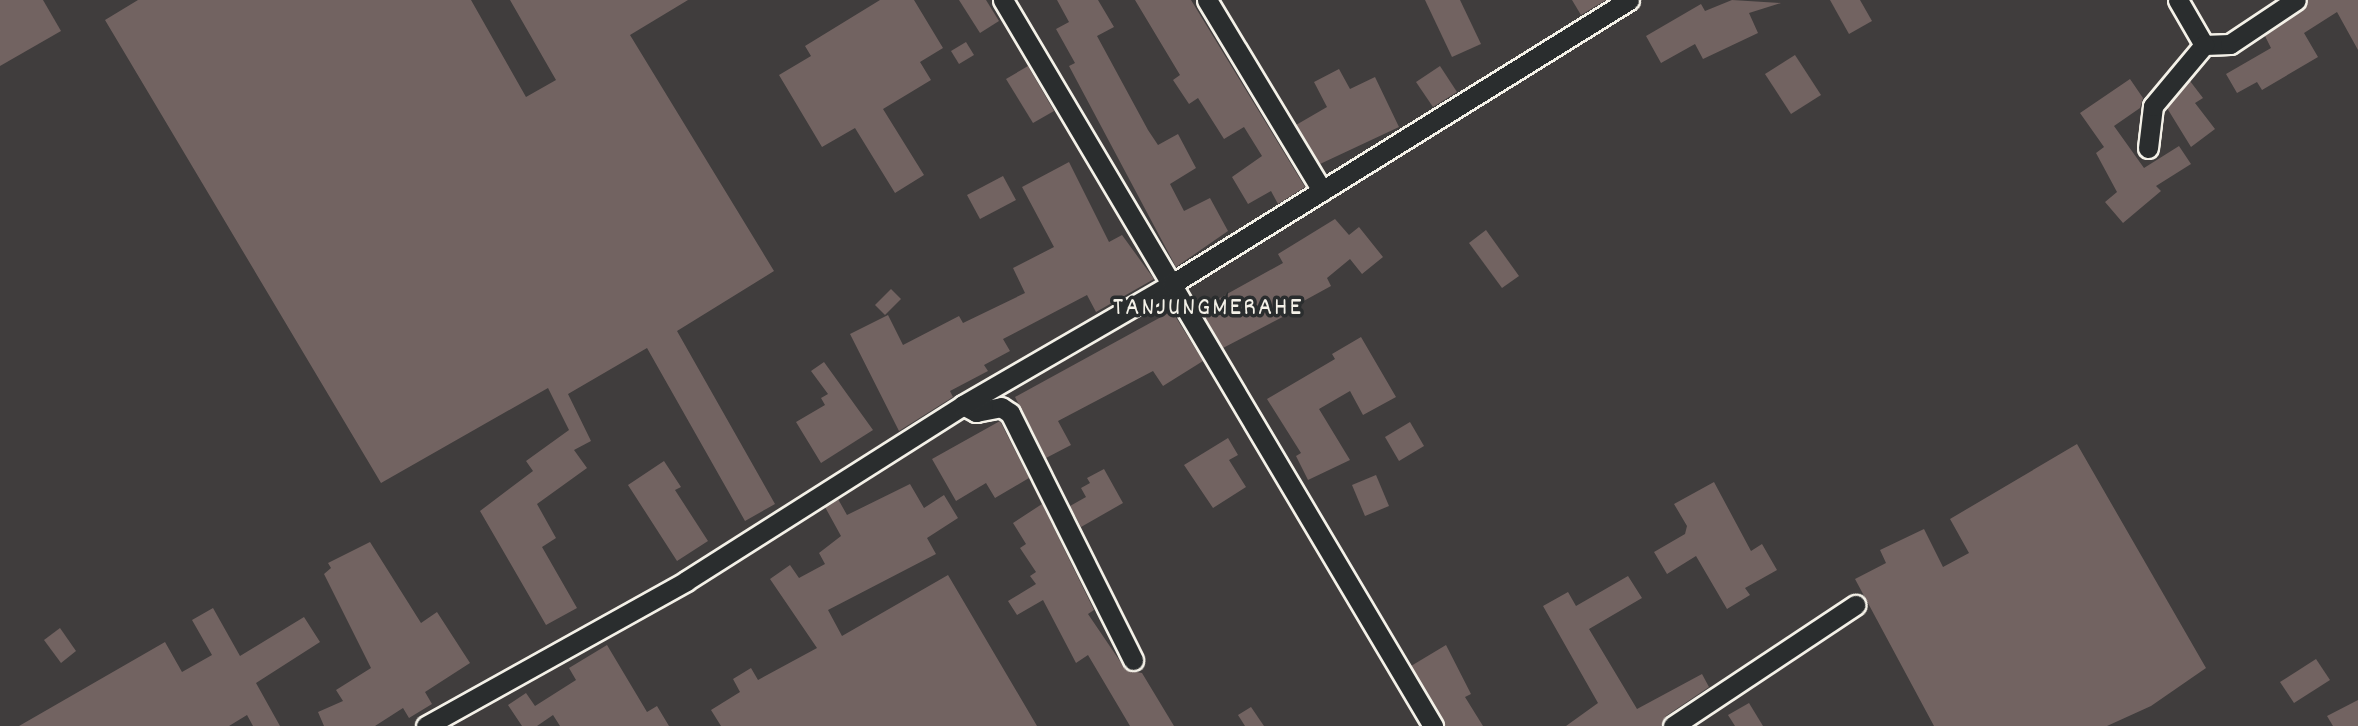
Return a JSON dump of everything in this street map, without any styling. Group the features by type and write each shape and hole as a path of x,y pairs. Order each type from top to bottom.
{"street":[{"path":"1003,0 1433,726"},
{"path":"1207,0 1322,191"},
{"path":"426,726 686,581 963,405 1172,284 1629,0"},
{"path":"2178,0 2204,45"},
{"path":"2148,148 2153,106 2204,45 2239,40 2296,0"},
{"path":"963,405 976,412 1001,407 1010,413 1133,660"},
{"path":"1673,726 1855,605"}],"building":[{"path":"0,0 43,0 61,31 0,66"},
{"path":"138,0 471,0 526,97 556,80 510,0 688,0 630,35 774,271 677,331 775,504 745,521 647,348 568,394 591,441 574,450 587,468 537,504 556,538 542,547 577,608 546,625 480,511 533,471 526,461 569,430 548,388 381,483 105,20"},
{"path":"880,0 914,0 943,48 920,62 931,80 883,109 924,175 895,193 855,128 822,147 779,75 811,56 805,46"},
{"path":"959,0 986,0 999,21 980,33"},
{"path":"1057,0 1098,0 1114,27 1097,36 1148,130 1158,145 1178,134 1196,168 1170,184 1184,211 1210,198 1228,231 1176,267 1069,66 1075,63 1056,29 1069,22"},
{"path":"1135,0 1191,0 1305,187 1278,204 1271,191 1248,204 1232,177 1262,156 1244,127 1224,139 1198,98 1189,104 1173,80 1180,75"},
{"path":"1425,0 1460,0 1481,44 1452,57"},
{"path":"1572,0 1606,0 1581,15"},
{"path":"1732,0 1781,3 1749,13 1758,33 1703,59 1695,44 1661,63 1646,36 1701,4 1705,11"},
{"path":"1830,0 1860,0 1872,21 1849,34"},
{"path":"2308,0 2358,0 2358,50 2337,12 2304,33 2318,57 2262,90 2257,82 2237,93 2226,74 2271,48 2265,36 2303,10"},
{"path":"966,42 974,55 959,64 951,51"},
{"path":"1795,55 1821,95 1791,114 1765,74"},
{"path":"1028,66 1054,111 1033,123 1006,79"},
{"path":"1440,66 1457,92 1433,107 1416,82"},
{"path":"1339,69 1350,89 1375,77 1399,127 1320,164 1296,125 1327,107 1314,82"},
{"path":"2130,79 2143,98 2140,108 2114,126 2144,168 2179,146 2191,164 2156,186 2161,191 2123,223 2105,202 2117,192 2096,153 2104,147 2080,113"},
{"path":"2190,81 2203,98 2195,103 2215,129 2191,147 2167,108"},
{"path":"1069,162 1109,242 1122,235 1154,279 1096,312 1087,295 1003,339 1010,351 984,365 988,371 950,391 953,397 899,431 850,334 888,315 903,345 959,316 963,323 1025,293 1013,268 1054,247 1022,187"},
{"path":"1003,176 1016,200 980,219 967,195"},
{"path":"1335,219 1349,235 1359,227 1383,257 1362,274 1350,259 1327,278 1331,286 1300,303 1302,307 1223,348 1200,309 1283,263 1278,254"},
{"path":"1486,230 1519,276 1502,288 1469,243"},
{"path":"891,289 901,299 885,315 875,305"},
{"path":"1172,311 1203,361 1163,386 1153,371 1058,421 1071,445 1046,458 1015,397"},
{"path":"1361,337 1396,397 1363,415 1350,391 1319,409 1350,460 1308,480 1296,456 1301,453 1267,399 1335,359 1332,354"},
{"path":"824,362 873,430 821,463 796,422 825,405 821,398 828,394 811,371"},
{"path":"1000,421 1029,478 995,498 986,483 956,501 932,459"},
{"path":"1410,422 1424,446 1399,461 1385,437"},
{"path":"1228,438 1238,455 1229,460 1246,487 1213,508 1184,465"},
{"path":"2077,444 2206,668 2151,706 2107,726 1934,726 1855,579 1886,563 1880,550 1924,529 1943,567 1969,553 1950,519"},
{"path":"664,461 681,487 675,490 708,541 677,561 628,485"},
{"path":"1104,469 1123,503 1081,527 1070,506 1086,497 1081,488 1090,483 1087,478"},
{"path":"1376,475 1389,506 1365,516 1352,485"},
{"path":"1714,482 1751,551 1762,544 1777,570 1745,588 1750,595 1727,609 1696,556 1667,574 1654,552 1685,534 1687,526 1674,504"},
{"path":"910,484 924,508 944,495 958,518 927,538 936,554 828,610 842,636 948,575 1037,726 721,726 711,710 740,692 733,679 751,668 758,680 817,648 770,579 790,565 799,578 825,564 819,553 841,536 825,507 838,499 847,515"},
{"path":"1042,504 1094,610 1088,614 1126,670 1142,673 1174,726 1130,726 1088,655 1076,663 1043,600 1017,615 1008,601 1036,584 1030,576 1036,572 1020,548 1026,544 1013,523"},
{"path":"370,542 421,623 437,612 470,663 425,692 432,704 409,718 403,708 375,726 324,726 318,712 343,701 336,690 371,668 324,574 331,568 328,563"},
{"path":"1628,576 1642,598 1589,629 1637,709 1702,674 1709,687 1666,716 1661,726 1566,726 1598,703 1543,606 1568,592 1576,606"},
{"path":"213,608 240,656 304,617 320,642 256,683 280,726 253,726 247,715 229,726 19,726 165,642 182,672 212,655 192,620"},
{"path":"60,628 76,651 61,663 44,640"},
{"path":"607,645 647,712 657,706 669,726 560,726 553,715 537,726 522,726 508,705 526,693 535,706 576,680 569,668"},
{"path":"1446,645 1471,694 1465,697 1483,726 1445,726 1411,666"},
{"path":"2316,659 2330,680 2294,703 2280,682"},
{"path":"2358,700 2358,726 2333,726 2327,716"},
{"path":"1749,703 1763,726 1735,726 1728,715"},
{"path":"1251,707 1264,726 1245,726 1238,715"}],"district":[{"name":"TANJUNGMERAHE","path":"1208,309"}]}
